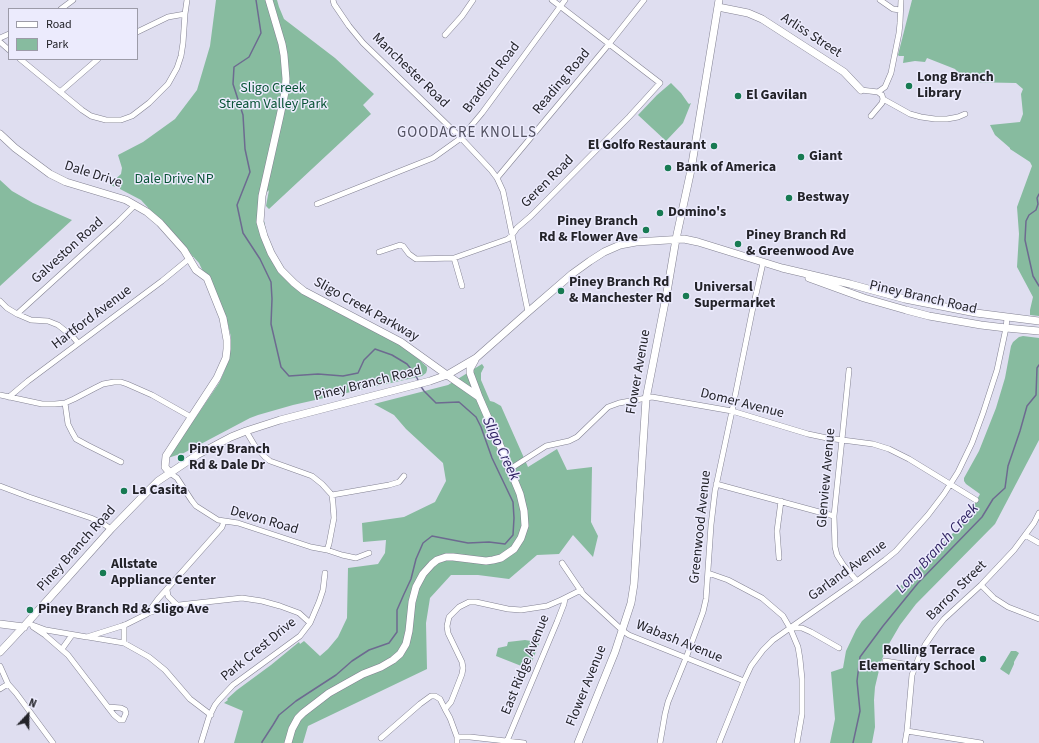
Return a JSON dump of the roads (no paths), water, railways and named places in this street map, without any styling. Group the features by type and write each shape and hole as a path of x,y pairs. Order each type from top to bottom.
{"street":[{"path":"62,8 73,0"},
{"path":"21,60 91,116 106,120 121,120 132,116 149,103 168,84 177,68 183,43 187,0"},
{"name":"Sligo Creek Parkway","path":"269,0 282,44 286,79 282,109 260,209 260,222 271,253 281,270 304,291 401,342 479,397"},
{"name":"Manchester Road","path":"333,0 334,4 349,26 363,43 461,138 497,178 503,191 528,312"},
{"path":"445,35 462,16 473,0"},
{"path":"552,0 609,44"},
{"name":"Bradford Road","path":"317,204 433,158 461,138 482,113 566,0"},
{"name":"Reading Road","path":"497,178 644,0"},
{"path":"880,0 893,9 900,10"},
{"path":"878,92 885,87 891,73 899,33 901,0"},
{"name":"Arliss Street","path":"719,4 762,19 844,72 861,90"},
{"name":"Flower Avenue","path":"578,743 623,631 631,603 634,584 646,399 676,239 691,170 719,4"},
{"path":"138,32 168,17 185,14"},
{"path":"0,42 8,49"},
{"name":"Geren Road","path":"379,252 400,245 403,246 409,254 416,259 454,258 508,239 517,228 531,216 629,117 660,83 609,44"},
{"path":"60,92 97,60"},
{"path":"861,90 878,92 882,95 883,99 910,114 921,117 947,119 965,114"},
{"path":"871,116 882,103 883,99"},
{"name":"Dale Drive","path":"0,134 15,148 50,174 66,182 126,200 147,212 160,223 191,260 197,263 200,273 207,278 223,318 228,349 226,358 217,378 166,456 165,467 170,473"},
{"name":"Galveston Road","path":"17,314 135,205"},
{"name":"Piney Branch Road","path":"0,652 148,490 158,481 197,455 231,437 280,420 430,381 446,375 476,358 572,274 604,252 620,246 636,242 684,239 763,263 905,299 976,314 1039,321"},
{"path":"454,258 462,286"},
{"name":"Hartford Avenue","path":"9,397 78,343 191,260"},
{"name":"Greenwood Avenue","path":"660,743 668,702 704,612 714,491 763,263"},
{"name":"Piney Branch Road","path":"782,268 848,293 922,314 1006,328 1039,331"},
{"path":"848,293 850,284"},
{"path":"0,302 17,314 31,320 48,321 58,325 78,343"},
{"name":"Garland Avenue","path":"719,743 744,681 763,650 773,640 886,560 928,515 944,494 958,472 972,443 997,370 1007,318"},
{"path":"288,743 292,729 298,718 303,713 329,693 363,674 393,660 400,654 406,644 412,602 416,587 423,574 432,564 438,560 453,557 486,561 501,558 514,549 521,538 525,526 520,494 470,373 470,369 476,358"},
{"name":"Glenview Avenue","path":"849,370 834,516 835,547 837,555 844,566 857,581"},
{"path":"0,395 42,404 65,403 103,384 121,382 152,395 191,417"},
{"name":"Domer Avenue","path":"510,469 546,446 569,441 578,437 608,407 652,397 732,411 808,434 873,444 891,450 909,459 976,500"},
{"path":"65,403 68,424 76,439 87,446 121,462"},
{"path":"246,431 255,446 270,461 312,476 332,495 334,518 327,550"},
{"name":"Devon Road","path":"170,473 177,478 196,506 218,520 238,523 342,556 356,558 368,553"},
{"path":"332,495 390,485 399,482 404,476"},
{"path":"716,484 834,516"},
{"path":"0,486 91,518 111,529"},
{"path":"779,558 777,530 781,501"},
{"name":"Barron Street","path":"904,743 907,731 912,675 925,645 944,619 981,586 1014,550 1034,523 1039,513"},
{"path":"147,614 222,527 224,521"},
{"path":"1025,535 1039,543"},
{"name":"Wabash Avenue","path":"562,563 583,594 629,635 744,681"},
{"name":"Park Crest Drive","path":"201,743 209,718 219,700 233,685 300,636 310,623 320,602 323,590 324,573"},
{"path":"708,573 728,580 762,598 783,616 790,628 798,647 802,679 802,714 797,743"},
{"path":"981,586 994,598 1008,607 1039,620"},
{"path":"167,590 168,596 177,605"},
{"path":"445,709 451,702 462,674 462,662 448,634 447,626 449,617 459,607 469,602 476,602 508,609 522,610 546,606 581,590"},
{"path":"87,637 124,625 147,614 170,606 242,598 280,606 299,613 310,623"},
{"name":"East Ridge Avenue","path":"507,741 557,622 565,598"},
{"path":"0,624 25,625 72,635 124,643 149,657 165,670 190,699 211,714"},
{"path":"25,625 45,635 62,649 108,707"},
{"path":"124,625 124,643"},
{"path":"790,628 802,628 839,648"},
{"path":"62,649 72,635"},
{"path":"885,661 916,666"},
{"path":"0,666 8,684 53,743"},
{"path":"0,689 8,684"},
{"path":"381,738 430,696 435,696 440,699 450,718 457,737 457,743"},
{"path":"907,731 981,743"},
{"path":"457,737 524,743"}],"waterway":[{"name":"Sligo Creek","path":"256,0 261,33 249,57 234,67 233,84 243,115 245,149 250,172 237,205 243,233 260,259 271,282 271,324 281,367 289,376 318,374 343,376 358,373 364,360 375,349 392,355 407,364 419,382"},
{"name":"Long Branch Creek","path":"1039,194 1037,198 1038,204 1036,210 1029,215 1026,221 1025,240 1033,276 1039,286"},
{"name":"Long Branch Creek","path":"853,743 860,711 857,681 860,657 918,583 982,517 993,499 1005,488 1008,466 1027,406 1036,395 1037,368 1039,365"},
{"name":"Sligo Creek","path":"262,743 279,715 296,701 336,675 352,661 369,650 389,643 397,632 397,610 411,579 416,559 423,543 432,536 468,543 489,542 505,544 513,535 513,502 492,458 476,417 459,402 436,403 420,385"}],"place":[{"name":"Long Branch Library","path":"909,86"},
{"name":"El Gavilan","path":"738,96"},
{"name":"El Golfo Restaurant","path":"714,146"},
{"name":"Giant","path":"801,157"},
{"name":"Bank of America","path":"668,168"},
{"name":"Bestway","path":"789,198"},
{"name":"Domino's","path":"660,213"},
{"name":"Piney Branch Rd & Flower Ave","path":"646,230"},
{"name":"Piney Branch Rd & Greenwood Ave","path":"738,244"},
{"name":"Piney Branch Rd & Manchester Rd","path":"561,291"},
{"name":"Universal Supermarket","path":"686,296"},
{"name":"Piney Branch Rd & Dale Dr","path":"181,458"},
{"name":"La Casita","path":"124,491"},
{"name":"Allstate Appliance Center","path":"103,573"},
{"name":"Piney Branch Rd & Sligo Ave","path":"30,610"},
{"name":"Rolling Terrace Elementary School","path":"983,659"}],"district":[{"name":"GOODACRE KNOLLS","path":"467,134"}],"park label":[{"name":"Sligo Creek Stream Valley Park","path":"273,98"},
{"name":"Dale Drive NP","path":"174,180"}]}
